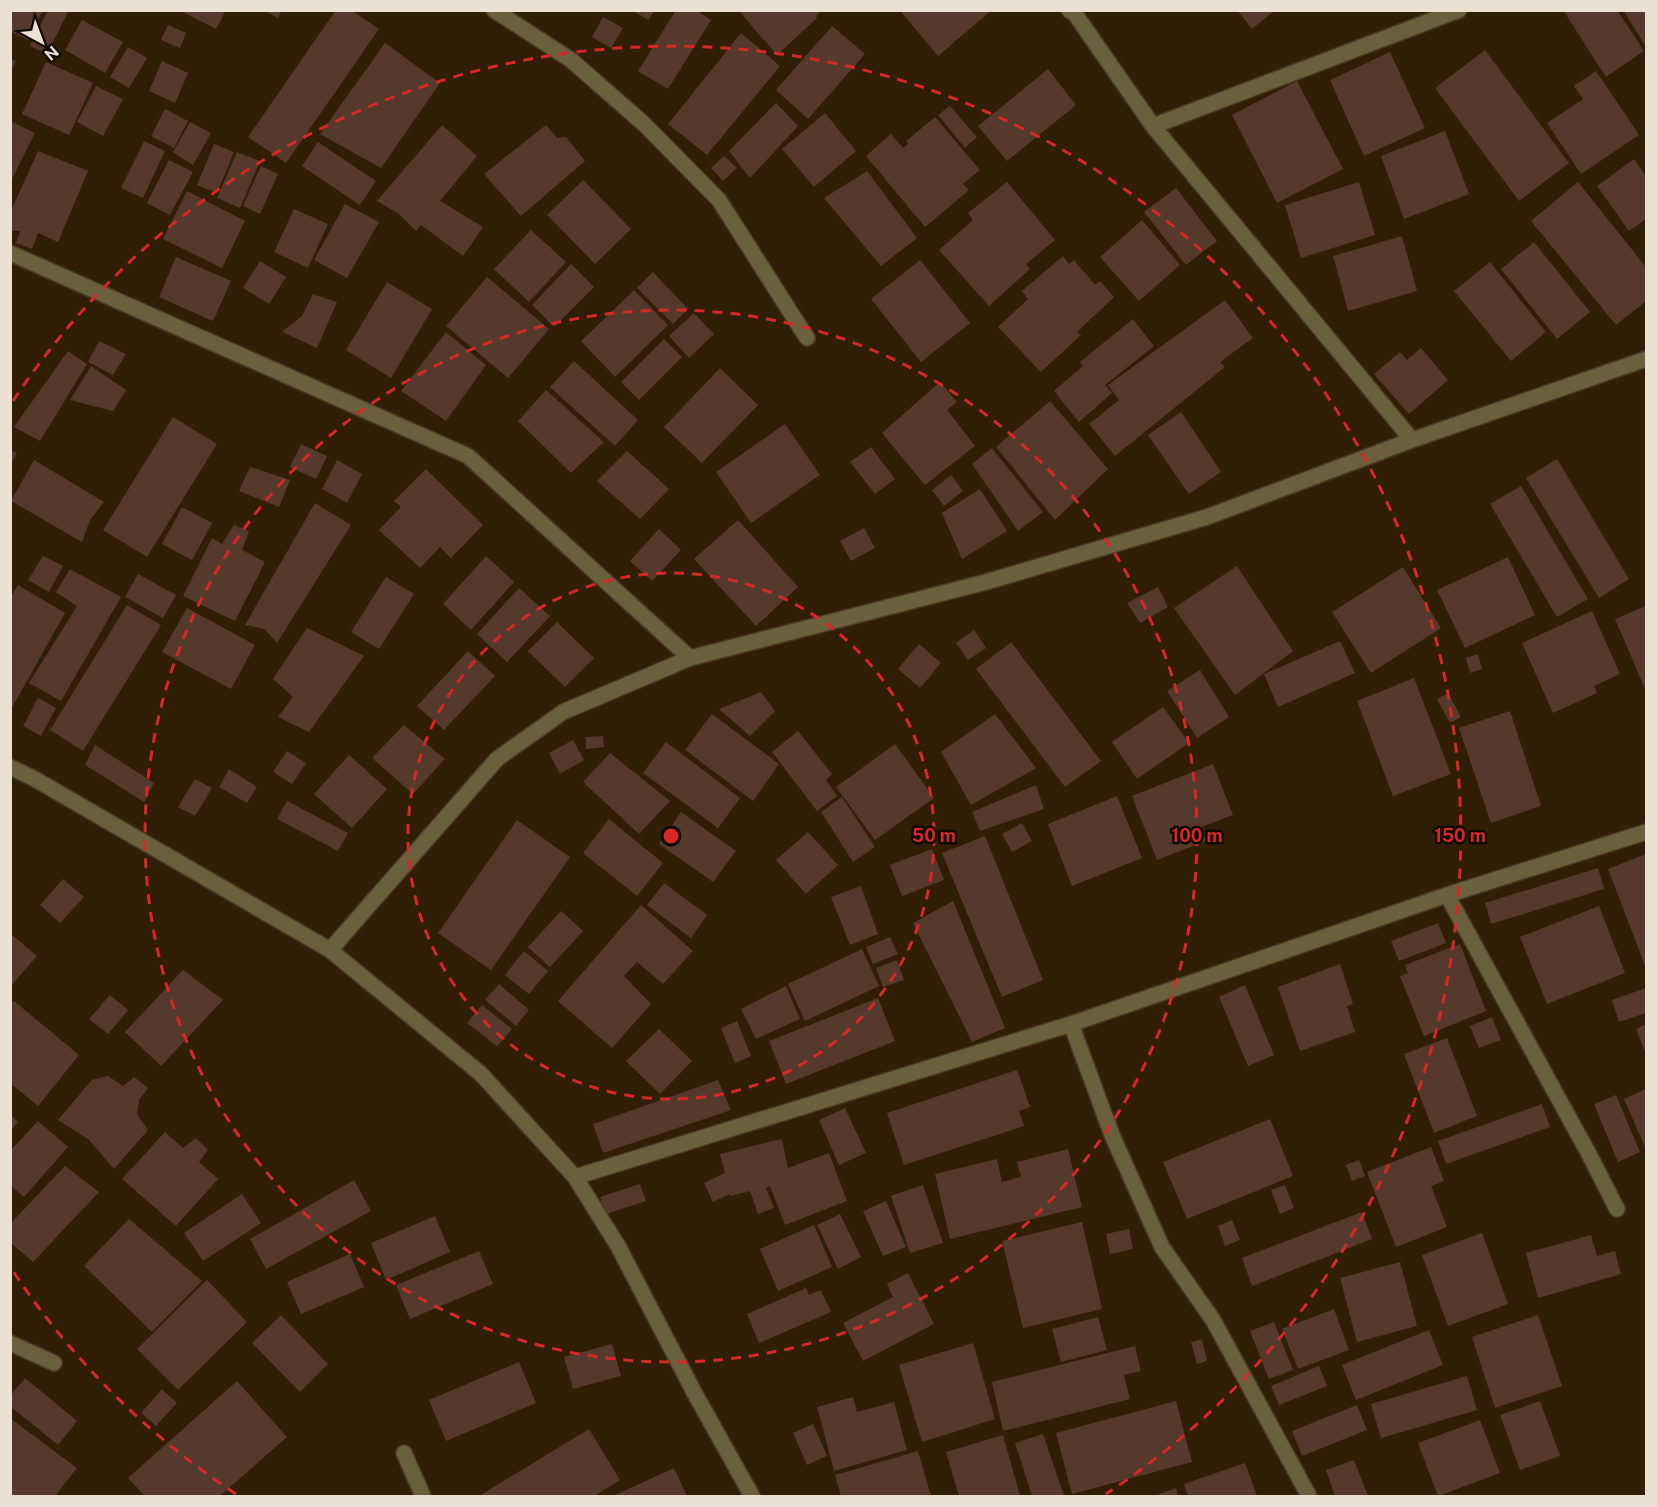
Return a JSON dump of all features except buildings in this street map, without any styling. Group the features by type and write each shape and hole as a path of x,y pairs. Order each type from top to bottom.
{"street":[{"path":"494,10 572,60 644,124 719,200 807,338"},
{"path":"1069,10 1075,14 1153,126 1412,440"},
{"path":"1153,126 1459,10"},
{"path":"10,253 468,456 690,658"},
{"path":"330,950 497,759 562,712 690,658 986,582 1207,518 1412,440 1647,359"},
{"path":"10,767 33,778 330,950 481,1074 574,1177 618,1246 693,1392 752,1497"},
{"path":"574,1177 1071,1024 1448,895 1647,832"},
{"path":"1448,895 1617,1209"},
{"path":"1071,1024 1112,1135 1162,1247 1213,1320 1309,1497"},
{"path":"10,1343 54,1363"},
{"path":"404,1453 423,1497"}]}
